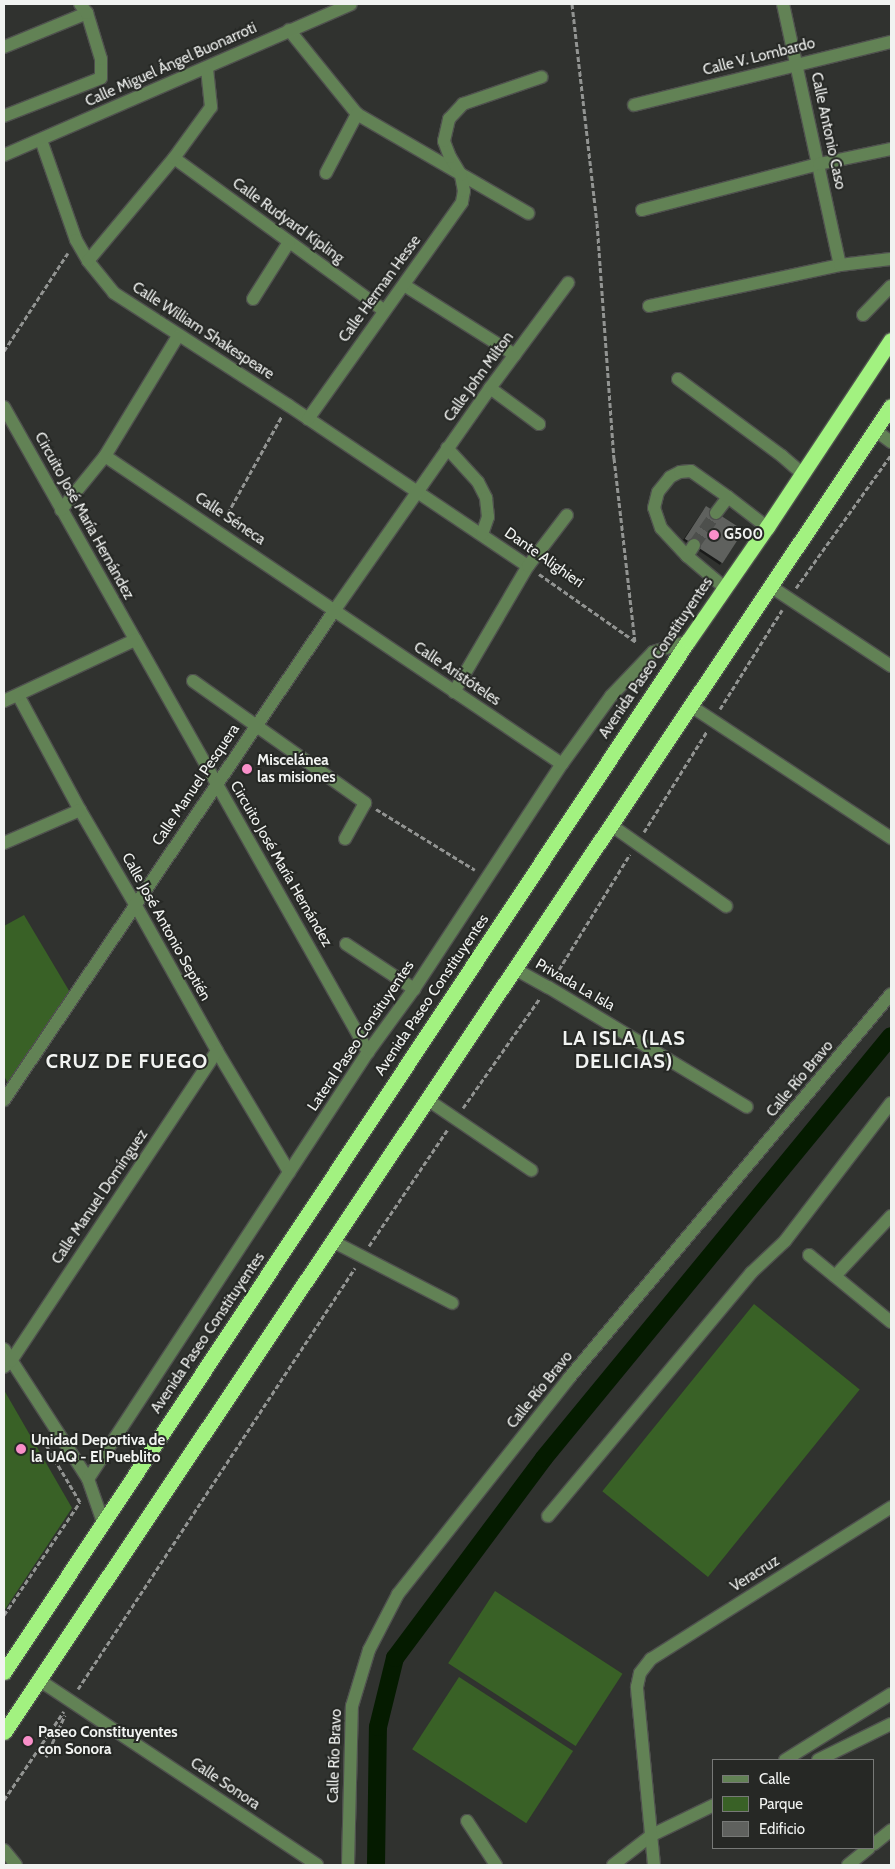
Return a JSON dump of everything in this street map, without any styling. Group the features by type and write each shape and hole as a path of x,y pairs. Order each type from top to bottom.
{"highway":[{"name":"Avenida Paseo Constituyentes","path":"4,1672 688,641 767,527 891,340"},
{"path":"4,1732 334,1242 891,406"}],"street":[{"name":"Calle Miguel Ángel Buonarroti","path":"4,155 351,4"},
{"name":"Calle Antonio Caso","path":"783,4 840,265"},
{"path":"4,46 84,8 102,59 101,78 4,116"},
{"path":"289,30 357,114 528,213"},
{"name":"Calle V. Lombardo","path":"634,105 891,42"},
{"path":"88,261 174,158 211,108 207,68"},
{"path":"461,174 450,157 444,141 449,118 463,104 542,77"},
{"path":"326,173 357,114"},
{"name":"Calle William Shakespeare","path":"41,140 76,240 88,261 114,293 417,491"},
{"path":"642,210 819,164 891,148"},
{"name":"Calle Rudyard Kipling","path":"174,158 383,310"},
{"name":"Calle Herman Hesse","path":"308,419 383,310 404,285 462,202 464,191 461,174"},
{"path":"253,299 289,242"},
{"path":"649,306 840,265 891,259"},
{"name":"Calle John Milton","path":"417,491 568,283"},
{"path":"404,285 515,355"},
{"path":"863,315 891,286"},
{"path":"61,510 106,456 178,336"},
{"path":"678,379 782,456 802,474"},
{"path":"490,388 539,424"},
{"name":"Circuito José María Hernández","path":"4,407 368,1052"},
{"path":"875,430 891,442"},
{"path":"447,448 478,482 486,498 488,517 482,534"},
{"name":"Calle Séneca","path":"106,456 218,530 334,611"},
{"path":"725,588 687,556 662,528 654,508 658,492 670,477 680,472 692,471 767,527"},
{"name":"Dante Alighieri","path":"417,491 528,566"},
{"name":"Calle Manuel Pesquera","path":"5,1094 417,491"},
{"path":"716,513 728,497"},
{"path":"454,692 528,566 567,515"},
{"path":"687,556 694,545"},
{"path":"770,586 891,666"},
{"name":"Calle Aristóteles","path":"334,611 562,764"},
{"path":"4,701 135,640"},
{"name":"Lateral Paseo Consituyentes","path":"88,1479 368,1052 414,989 562,764 611,696 653,652 688,641"},
{"path":"193,682 365,803 345,839"},
{"name":"Calle José Antonio Septién","path":"18,695 80,810 136,904 217,1051 289,1172"},
{"path":"691,706 891,838"},
{"path":"4,843 80,810"},
{"path":"611,825 726,906"},
{"path":"346,944 414,989"},
{"name":"Privada La Isla","path":"515,969 747,1107"},
{"name":"Calle Río Bravo","path":"348,1865 352,1706 368,1650 398,1594 569,1378 891,994"},
{"name":"Calle Manuel Domínguez","path":"7,1364 217,1051"},
{"path":"428,1100 469,1130 532,1170"},
{"path":"548,1516 751,1273 785,1241 891,1103"},
{"path":"836,1276 891,1216"},
{"path":"334,1242 452,1303"},
{"path":"809,1255 891,1322"},
{"path":"4,1349 7,1364 88,1479 103,1522"},
{"name":"Veracruz","path":"652,1835 637,1688 640,1673 651,1659 891,1507"},
{"name":"Calle Sonora","path":"39,1680 317,1865"},
{"path":"787,1759 891,1694"},
{"path":"820,1759 891,1724"},
{"path":"613,1865 652,1835 712,1806"},
{"path":"467,1821 496,1865"},
{"path":"875,1843 891,1831"},
{"path":"652,1835 654,1865"},
{"path":"848,1865 868,1849"},
{"path":"4,1850 16,1865"}],"path":[{"path":"572,4 597,223 614,458 635,641"},
{"path":"4,351 76,240"},
{"path":"218,530 288,405"},
{"name":"Dante Alighieri","path":"528,566 653,652"},
{"path":"365,803 487,878"},
{"path":"4,1615 80,1502 42,1437"},
{"path":"46,1757 71,1700"}],"green space":[{"path":"24,915 71,994 9,1085 4,1076 4,926"},
{"path":"754,1304 860,1390 708,1577 602,1491"},
{"name":"Unidad Deportiva de la UAQ - El Pueblito","path":"4,1390 72,1508 4,1611"},
{"path":"495,1591 622,1674 576,1746 448,1663"},
{"path":"459,1677 573,1751 526,1823 412,1749"}],"building":[{"name":"G500","path":"706,506 744,531 722,563 685,539"}],"waterway":[{"path":"376,1865 378,1727 395,1658 544,1458 891,1036"}],"tunnel":[{"path":"694,545 716,513"}],"place":[{"name":"G500","path":"714,535"},
{"name":"Miscelánea las misiones","path":"247,769"},
{"name":"Unidad Deportiva de la UAQ - El Pueblito","path":"21,1449"},
{"name":"Paseo Constituyentes con Sonora","path":"28,1741"}],"district":[{"name":"LA ISLA (LAS DELICIAS)","path":"624,1050"},
{"name":"CRUZ DE FUEGO","path":"127,1061"}]}
